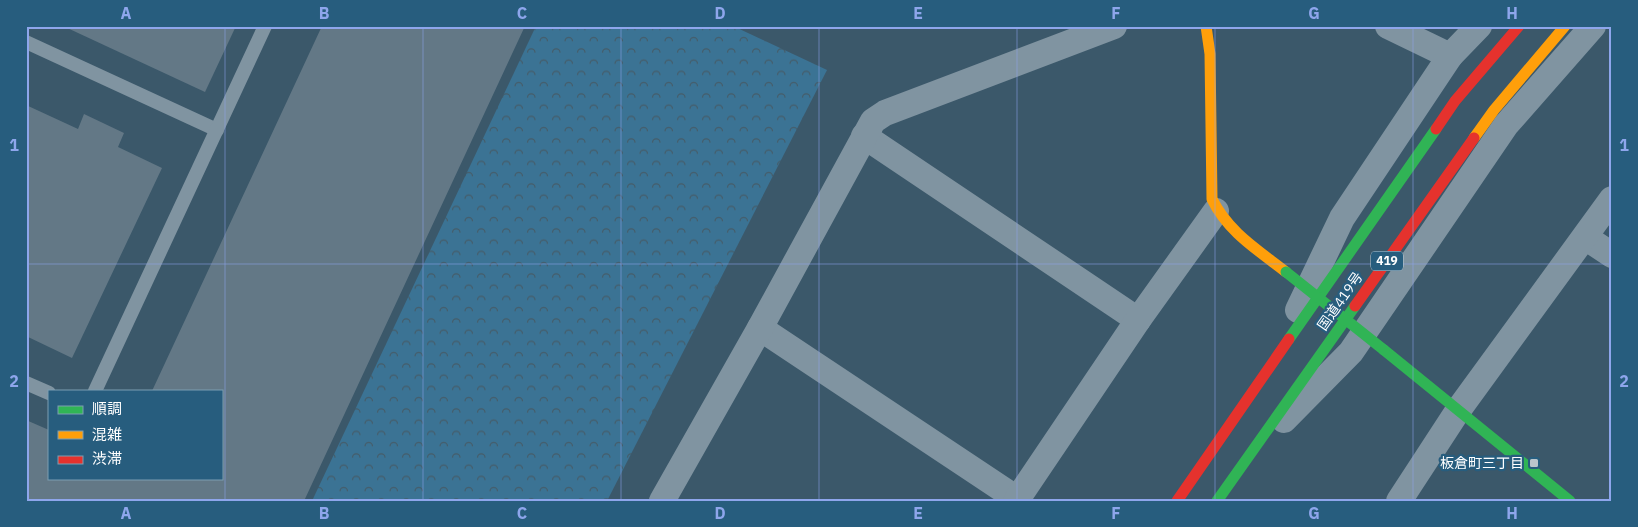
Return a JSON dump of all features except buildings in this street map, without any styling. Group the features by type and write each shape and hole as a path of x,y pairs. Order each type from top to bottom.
{"main road":[{"path":"1206,26 1210,54 1212,199 1216,211 1226,225 1459,409 1570,501"},
{"name":"国道419号","path":"1177,501 1455,102 1519,26"},
{"name":"国道419号","path":"1217,501 1494,110 1565,26"}],"street":[{"path":"662,501 760,328 872,121 885,113 1114,26"},
{"path":"1388,26 1450,56"},
{"path":"1266,373 1342,218 1450,56 1479,26"},
{"path":"1245,461 1351,352 1506,125 1593,26"},
{"path":"864,136 1138,320"},
{"path":"1398,501 1459,409 1612,200"},
{"path":"760,328 1016,500 1138,320 1216,211"},
{"path":"1585,237 1612,255"}],"lane":[{"path":"95,390 265,26"},
{"path":"26,42 217,130"},
{"path":"26,383 48,394"}],"green space":[{"path":"536,26 733,26 827,70 607,501 312,501"}],"traffic: fast":[{"path":"1289,339 1436,129"},
{"path":"1286,272 1384,350"},
{"path":"1217,501 1355,306"},
{"path":"1384,350 1570,501"}],"traffic: slow":[{"path":"1206,26 1210,54 1212,199 1226,221 1244,240 1286,272"},
{"path":"1474,138 1494,110 1565,26"}],"traffic: jam":[{"path":"1436,129 1455,101 1519,26"},
{"path":"1355,306 1474,138"},
{"path":"1177,501 1289,339"}],"place":[{"name":"板倉町三丁目","path":"1534,463"}]}
